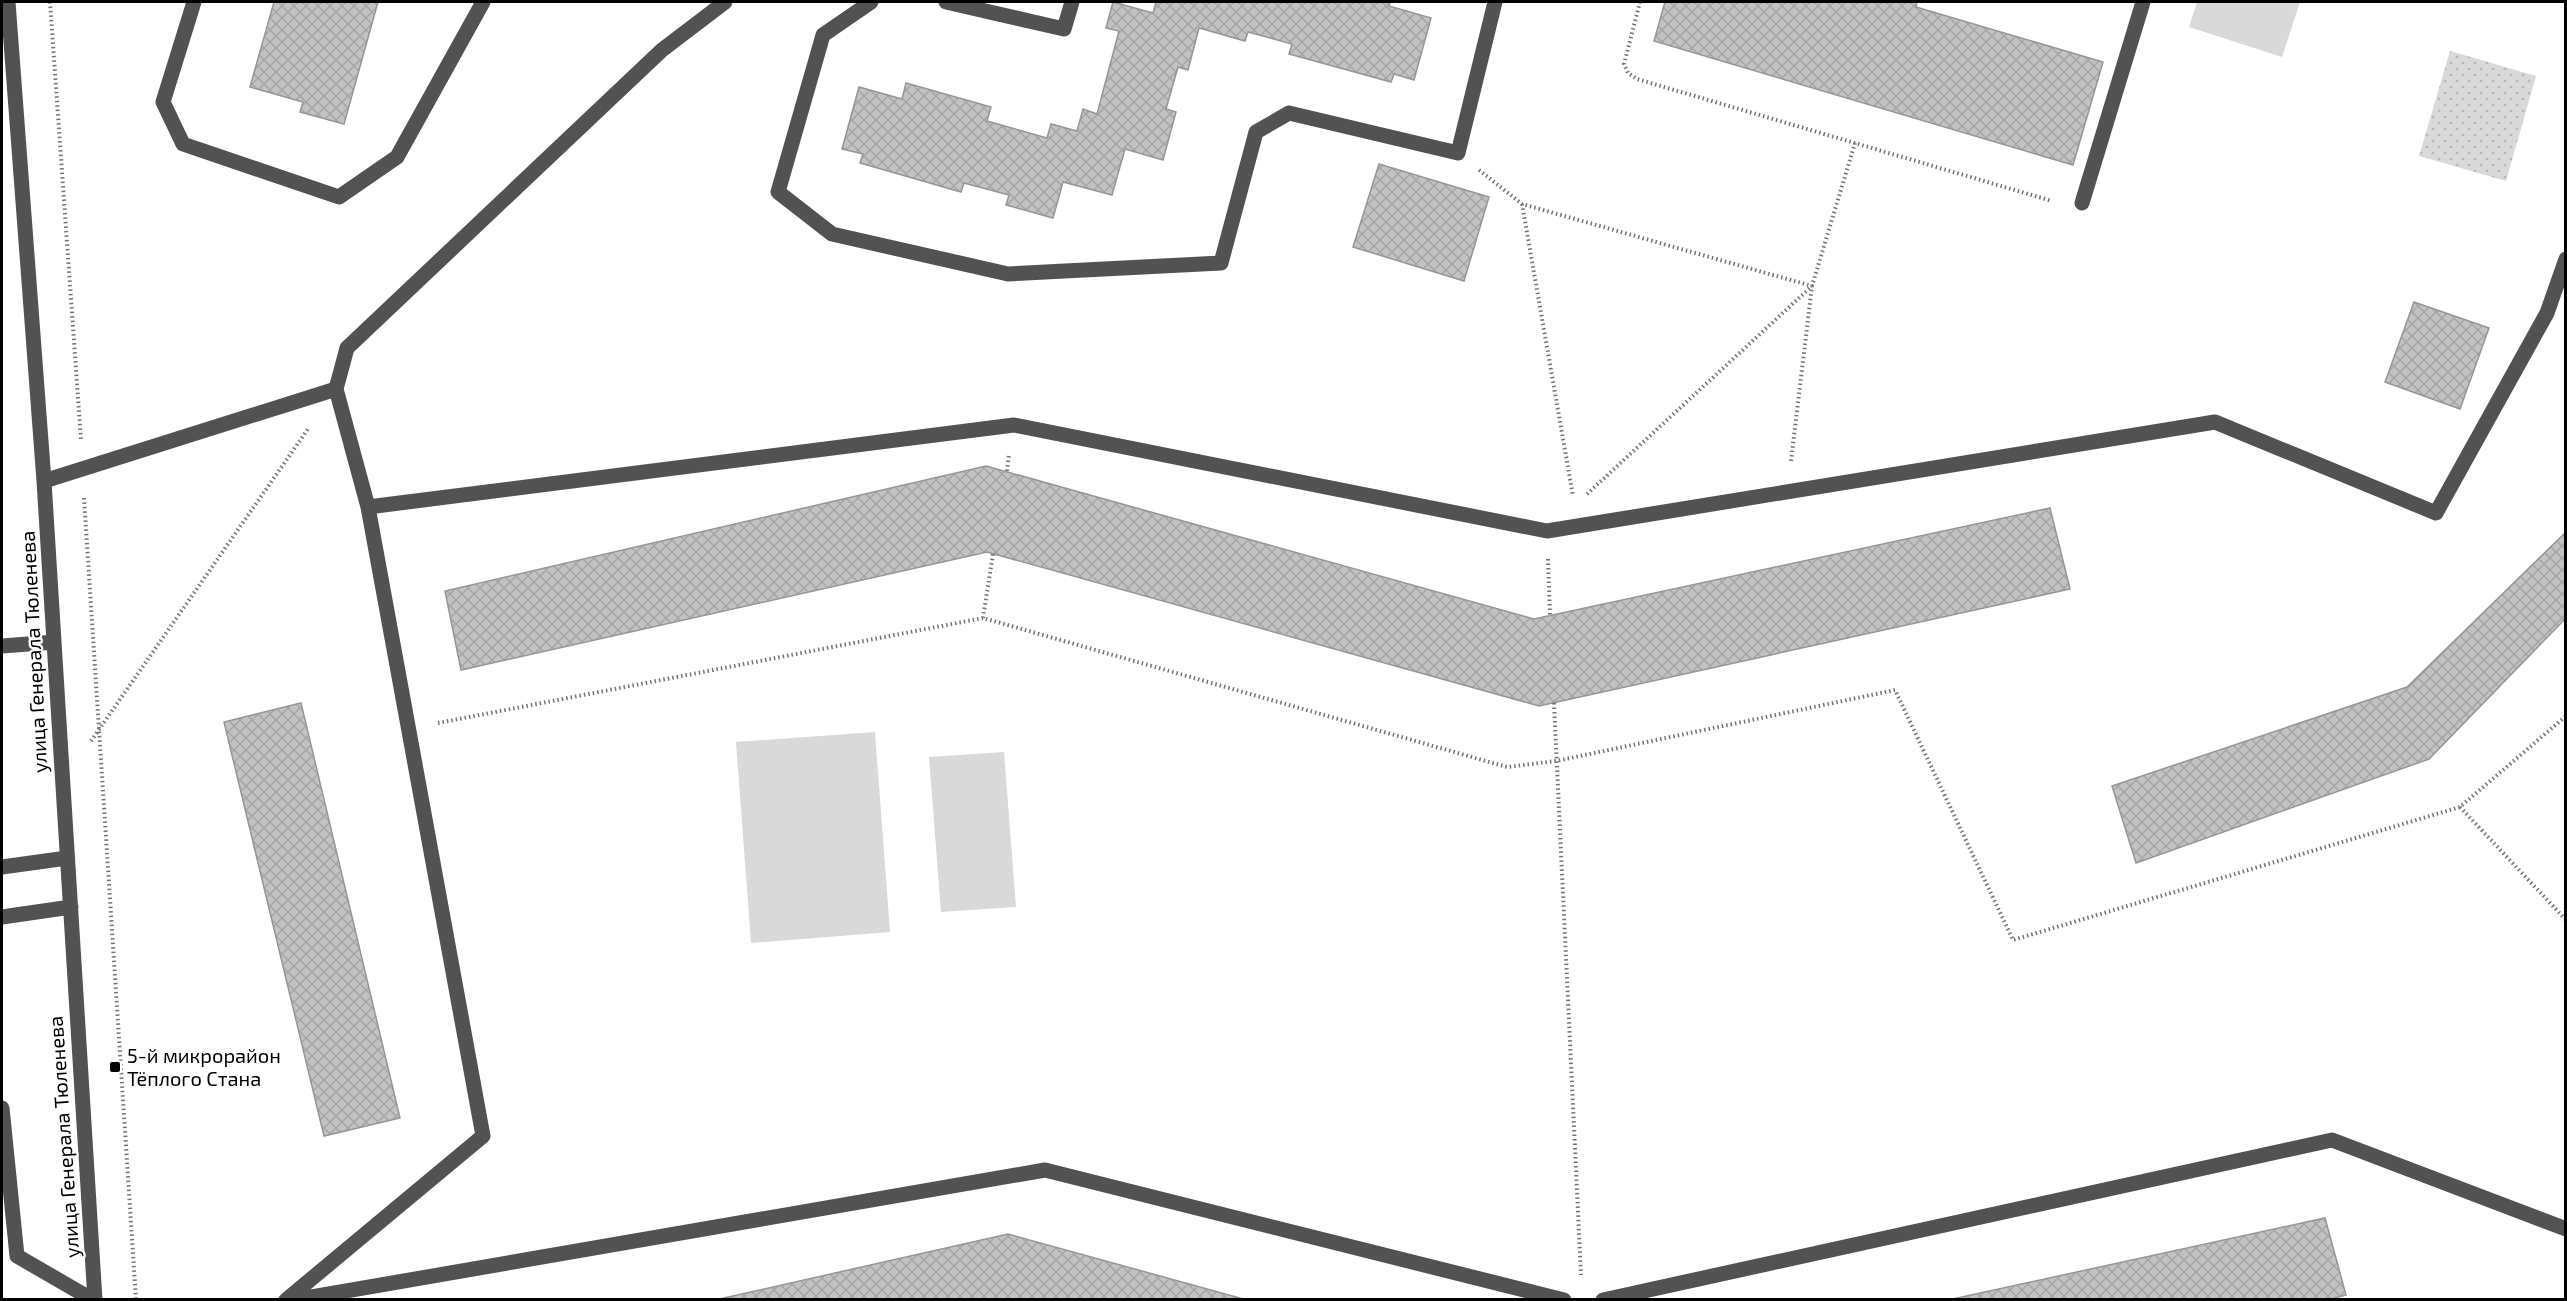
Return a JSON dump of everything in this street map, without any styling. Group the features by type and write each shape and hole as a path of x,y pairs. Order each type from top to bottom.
{"street":[{"name":"улица Генерала Тюленева","path":"8,2 44,481 94,1299"},
{"path":"194,2 163,102 183,144 339,197 397,157 483,2"},
{"path":"286,1299 483,1136 368,507 336,389 347,348 662,50 725,2"},
{"path":"871,2 823,35 778,192 832,234 1008,274 1221,263 1256,132 1288,113 1458,153 1495,2"},
{"path":"946,2 1064,28 1072,2"},
{"path":"2082,203 2143,2"},
{"path":"368,507 1014,425 1547,531 2215,422 2436,513 2547,313 2565,259"},
{"path":"44,481 336,389"},
{"path":"2,646 54,642"},
{"path":"2,867 68,858"},
{"path":"2,916 71,907"},
{"path":"2,1108 17,1257 94,1299"},
{"path":"1603,1299 2332,1140 2565,1229"},
{"path":"294,1299 1045,1170 1564,1299"}],"path":[{"path":"50,2 136,1299"},
{"path":"1640,2 1624,64 1628,73 1637,79 2067,206 2074,207 2082,203"},
{"path":"1787,492 1812,286 1855,143"},
{"path":"1458,153 1522,204 1812,286"},
{"path":"1522,204 1575,505 1547,531 1550,615"},
{"path":"1584,497 1812,286"},
{"path":"63,781 336,389"},
{"path":"983,618 993,554"},
{"path":"409,729 983,618 1507,767 1556,761 1895,690 2013,940 2460,807 2565,716"},
{"path":"1554,703 1581,1276"},
{"path":"2460,807 2565,920"}],"shaded area":[{"path":"2197,2 2300,2 2282,57 2189,27"},
{"path":"2450,51 2536,76 2506,181 2419,156"},
{"path":"875,732 890,932 751,943 736,742"},
{"path":"1004,752 1016,907 941,912 929,757"}],"building":[{"path":"274,2 378,2 344,124 300,112 303,102 250,87"},
{"path":"1113,2 1153,13 1156,2 1390,2 1389,6 1431,18 1414,80 1394,74 1391,82 1289,54 1292,44 1248,32 1245,41 1199,28 1188,70 1178,67 1166,109 1176,112 1163,160 1125,149 1112,195 1063,182 1053,218 1006,205 1009,195 964,183 961,192 860,163 863,154 842,149 859,87 902,99 906,83 991,107 987,121 1047,138 1051,124 1077,131 1083,109 1097,114 1119,31 1106,28"},
{"path":"1665,2 1917,2 1916,7 2103,62 2073,165 1654,41"},
{"path":"1379,164 1489,197 1464,281 1353,247"},
{"path":"2414,302 2489,328 2460,409 2385,382"},
{"path":"986,466 1534,619 2050,508 2070,589 1539,706 987,552 461,670 445,591"},
{"path":"2566,532 2566,618 2429,759 2136,863 2112,786 2407,687"},
{"path":"301,703 400,1118 324,1136 224,722"},
{"path":"2325,1218 2346,1295 2327,1300 1948,1300"},
{"path":"1008,1234 1247,1300 715,1300"}],"place":[{"name":"5-й микрорайон Тёплого Стана","path":"115,1067"}]}
